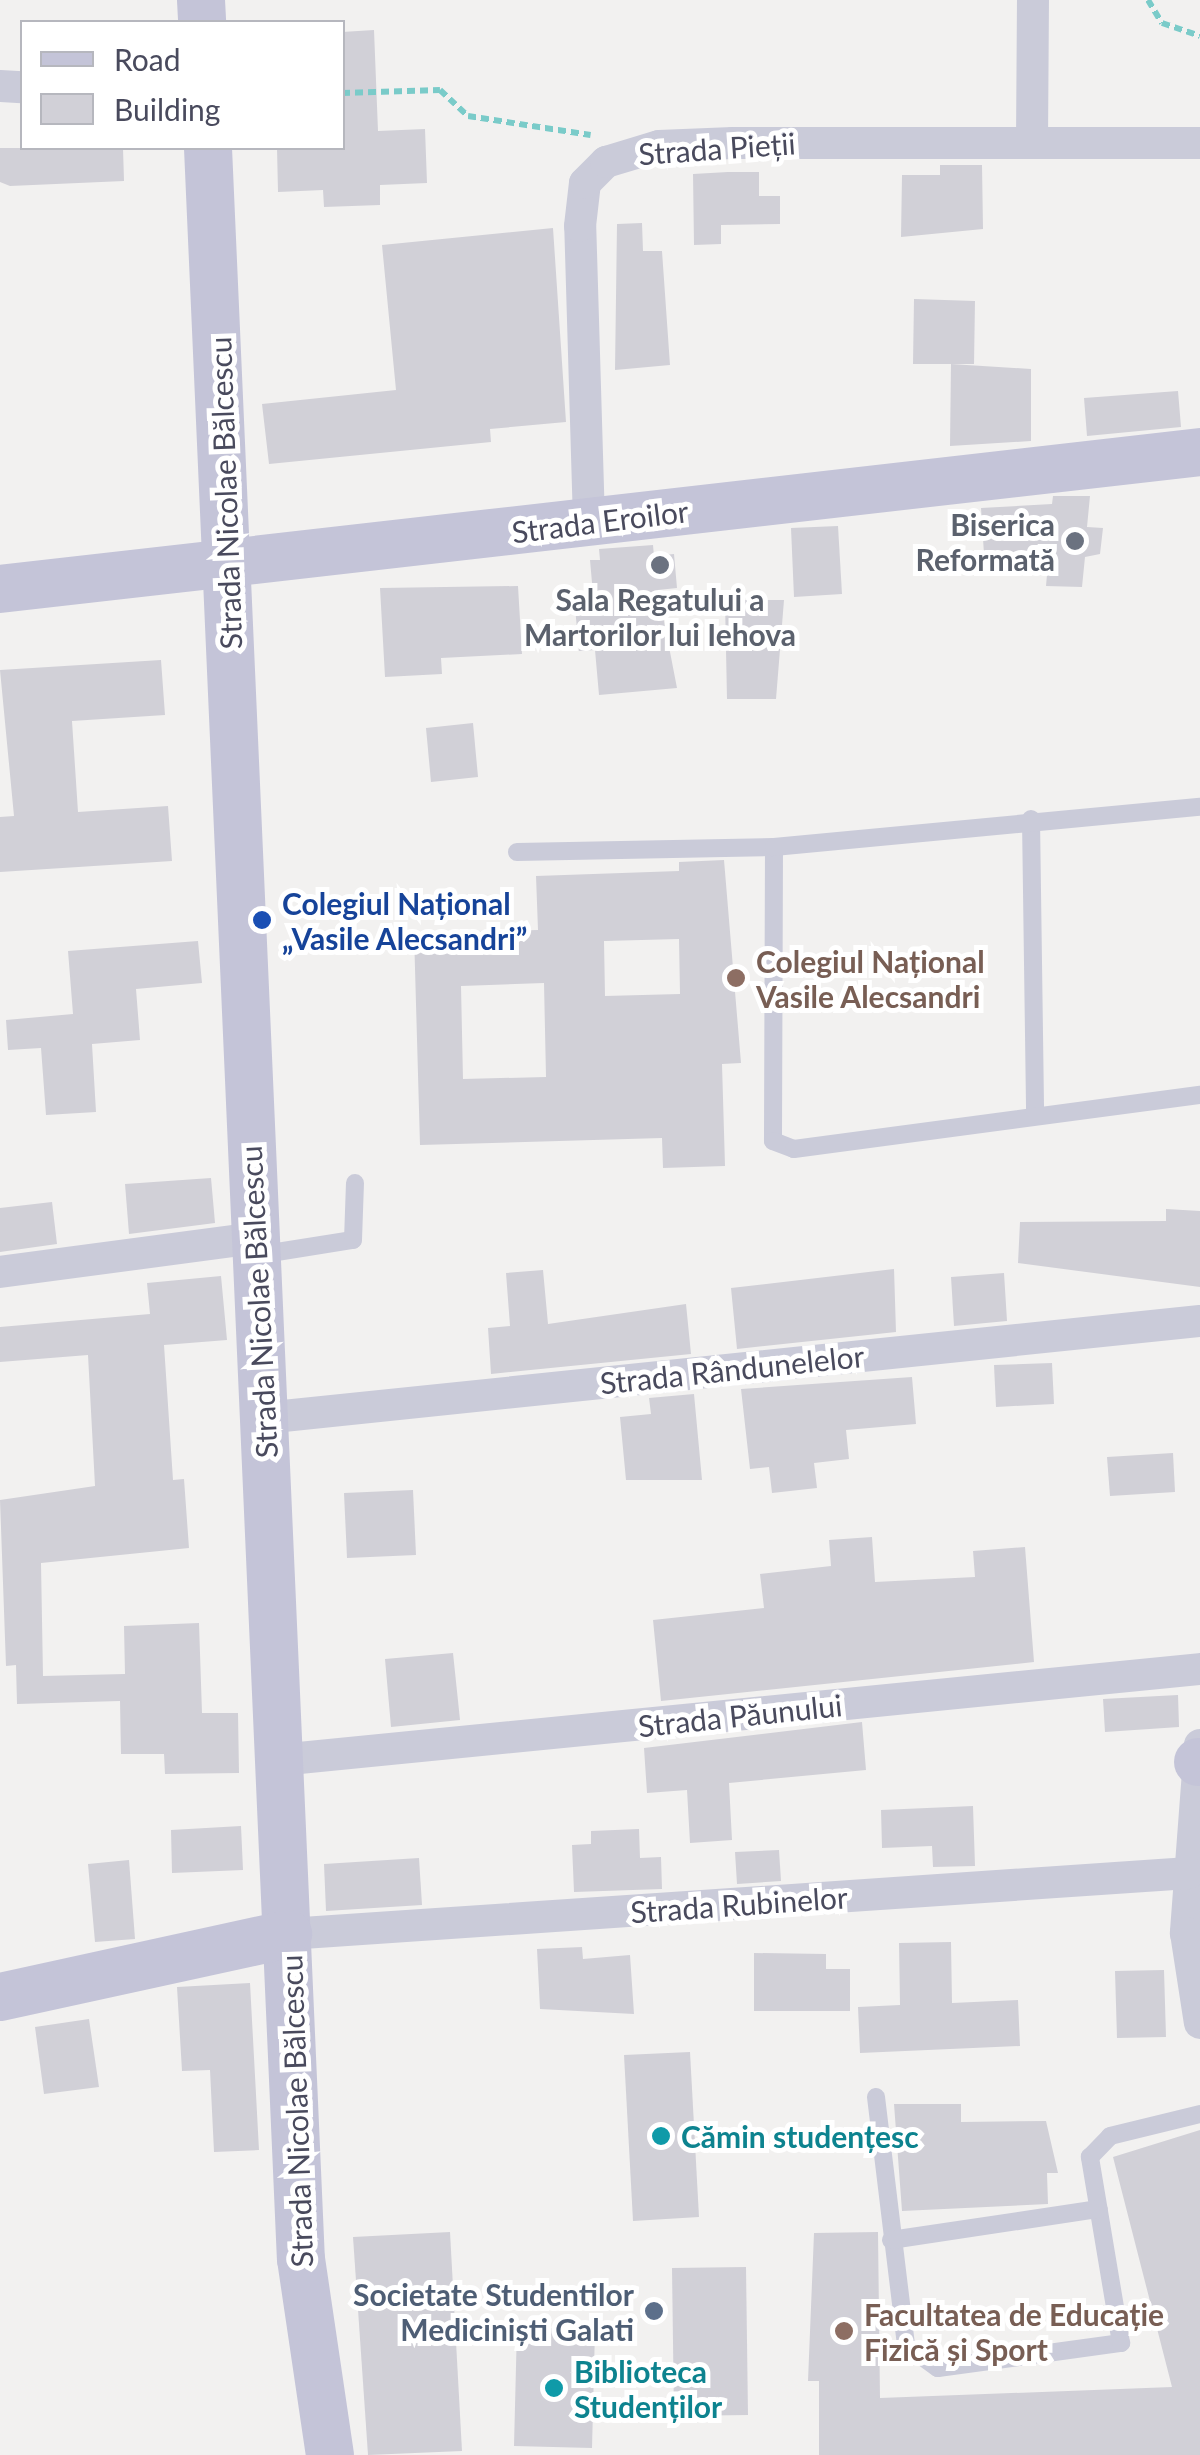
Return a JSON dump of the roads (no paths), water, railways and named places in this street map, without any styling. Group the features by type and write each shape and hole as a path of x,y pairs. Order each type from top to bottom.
{"main road":[{"name":"Strada Nicolae Bălcescu","path":"208,150 230,563 301,2260 330,2455"},
{"name":"Strada Eroilor","path":"0,589 1200,452"},
{"path":"0,1997 288,1934"}],"street":[{"path":"1032,142 1033,0"},
{"name":"Strada Pieții","path":"590,522 582,200 594,170 628,152 1032,142 1200,143"},
{"path":"0,1272 256,1246"},
{"name":"Strada Rândunelelor","path":"264,1418 1200,1321"},
{"name":"Strada Păunului","path":"279,1760 1200,1670"},
{"path":"1200,1756 1186,1933 1200,2023"},
{"name":"Strada Rubinelor","path":"288,1934 1189,1874"}],"lane":[{"path":"517,852 774,847 1031,819 1200,808"},
{"path":"1031,819 1035,1116"},
{"path":"774,847 773,1141 794,1149 1200,1095"},
{"path":"256,1246 353,1240 355,1183"},
{"path":"876,2097 906,2344 916,2358 938,2368 1116,2348 1124,2322 1090,2165 1099,2142 1200,2114"},
{"path":"891,2240 1099,2209"}],"place":[{"name":"Biserica Reformată","path":"1075,541"},
{"name":"Sala Regatului a Martorilor lui Iehova","path":"660,565"},
{"name":"Colegiul Național „Vasile Alecsandri”","path":"262,920"},
{"name":"Colegiul Național Vasile Alecsandri","path":"736,978"},
{"name":"Cămin studențesc","path":"661,2136"},
{"name":"Societate Studentilor Mediciniști Galati","path":"654,2311"},
{"name":"Facultatea de Educație Fizică și Sport","path":"844,2331"},
{"name":"Biblioteca Studenților","path":"554,2388"}]}
